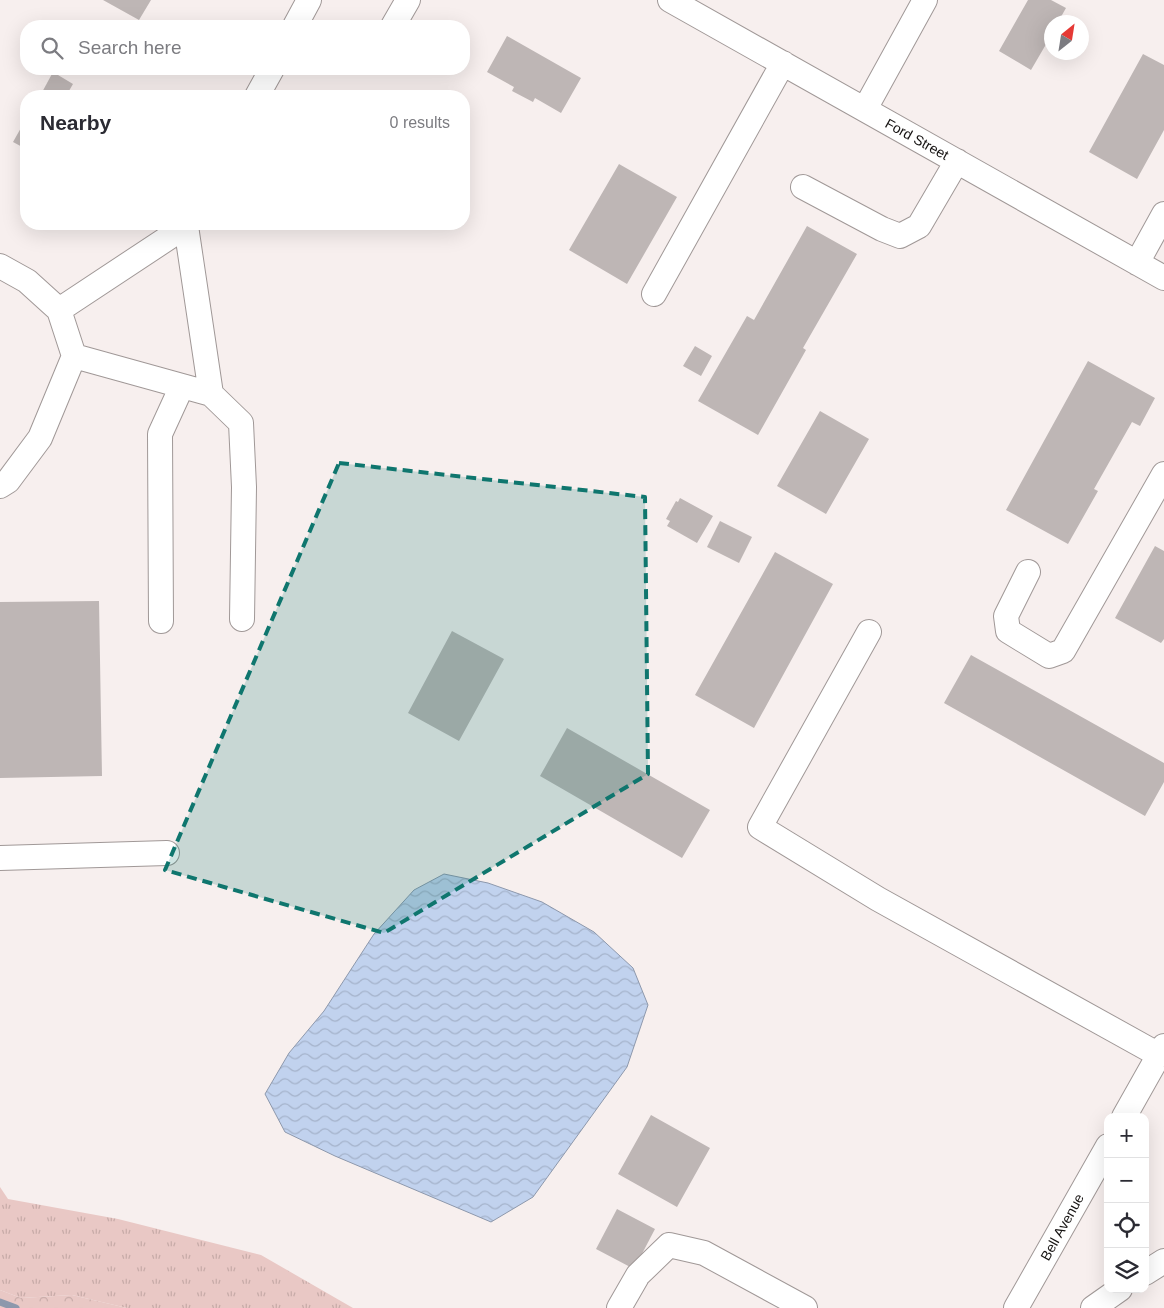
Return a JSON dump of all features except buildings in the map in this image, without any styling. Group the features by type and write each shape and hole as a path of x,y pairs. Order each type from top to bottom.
{"street":[{"path":"298,20 309,0"},
{"path":"396,20 408,0"},
{"name":"Ford Street","path":"670,0 1164,278"},
{"path":"865,110 925,0"},
{"path":"654,294 783,63"},
{"path":"260,90 269,75"},
{"path":"804,187 882,229 900,236 919,226 957,161"},
{"path":"1136,263 1164,214"},
{"path":"59,310 178,230"},
{"path":"186,230 211,394"},
{"path":"0,266 27,281 59,310 74,356 40,438 8,481 0,486"},
{"path":"74,356 211,394 241,424 244,487 242,619"},
{"path":"161,621 160,434 182,386"},
{"path":"1028,572 1006,616 1008,631 1050,656 1063,650 1164,474"},
{"path":"869,632 760,827 878,898 1161,1051 1126,1113"},
{"path":"0,858 167,853"},
{"name":"Bell Avenue","path":"1016,1308 1104,1153"},
{"path":"619,1308 638,1275 669,1245 704,1253 805,1308"},
{"path":"1149,1270 1164,1261"},
{"path":"1093,1308 1114,1293"}],"highlighted area":[{"path":"339,463 645,497 648,774 384,933 165,870"}],"green space":[{"path":"0,1187 8,1199 118,1219 261,1255 353,1308 127,1308 72,1295 21,1298 0,1290"},
{"path":"0,1290 21,1298 72,1295 127,1308 0,1308"}],"water":[{"path":"444,874 488,883 542,902 594,932 633,968 648,1005 627,1067 533,1197 491,1222 335,1156 285,1132 265,1094 289,1053 324,1011 374,934 414,890"}],"waterway":[{"path":"0,1302 16,1308"}]}
